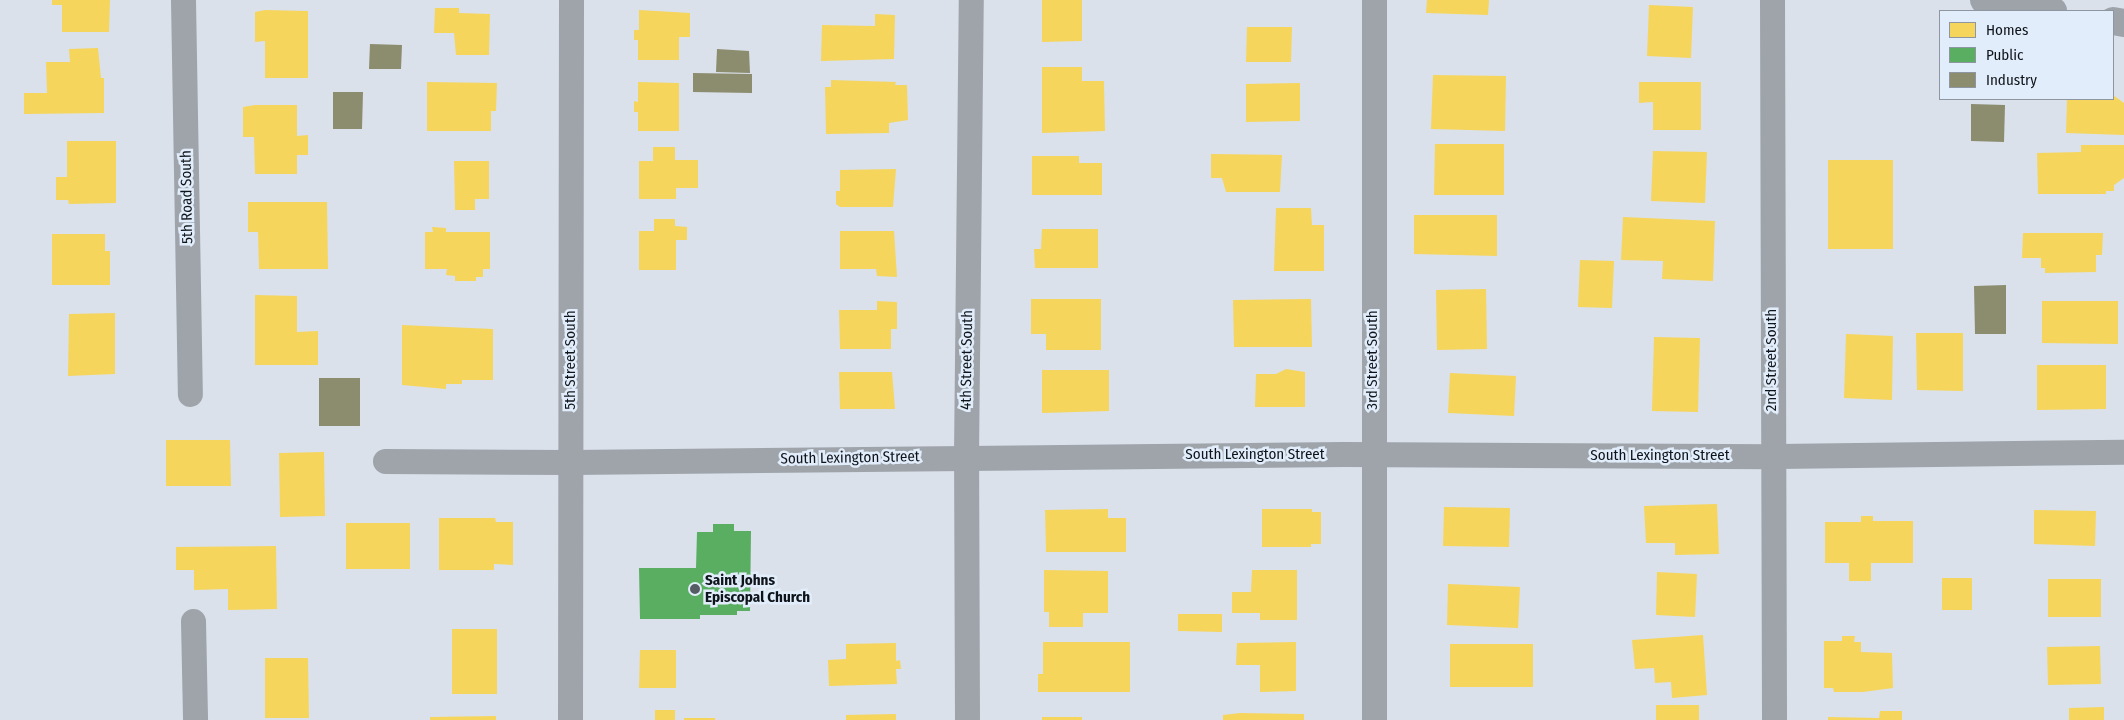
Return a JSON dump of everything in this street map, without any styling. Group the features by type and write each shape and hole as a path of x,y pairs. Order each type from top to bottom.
{"main road":[{"path":"1984,0 2047,10"}],"street":[{"name":"5th Road South","path":"183,0 190,394"},
{"name":"5th Street South","path":"570,720 571,0"},
{"name":"4th Street South","path":"967,720 966,456 971,0"},
{"name":"3rd Street South","path":"1374,0 1372,454 1374,720"},
{"name":"2nd Street South","path":"1772,0 1774,720"},
{"name":"South Lexington Street","path":"386,461 571,462 966,456 1372,454 1772,456 2124,452"},
{"path":"194,621 195,720"}],"building: Homes":[{"path":"52,0 110,0 109,32 62,32 62,5 52,5"},
{"path":"1042,0 1082,0 1082,41 1042,42"},
{"path":"1427,0 1489,0 1488,15 1426,13"},
{"path":"1649,5 1693,7 1691,58 1647,56"},
{"path":"435,8 459,8 459,13 490,14 489,55 456,55 454,33 434,33"},
{"path":"265,10 308,11 308,78 265,78 265,41 255,42 255,12"},
{"path":"639,10 690,13 690,37 679,37 679,60 638,60 638,40 634,40 634,30 639,30"},
{"path":"875,14 895,15 894,59 821,61 822,25 875,26"},
{"path":"1247,27 1292,27 1291,62 1246,62"},
{"path":"98,48 101,78 104,78 104,113 24,114 24,93 47,93 46,62 70,62 69,49"},
{"path":"1042,67 1082,67 1082,81 1104,81 1105,131 1042,133"},
{"path":"1433,75 1506,76 1505,131 1431,129"},
{"path":"831,80 896,82 895,85 907,85 908,120 889,123 889,133 826,134 825,87 831,87"},
{"path":"427,82 497,83 496,111 491,111 491,131 427,131"},
{"path":"638,82 679,83 679,131 638,131 638,112 634,112 634,101 638,102"},
{"path":"1639,82 1701,82 1701,130 1653,130 1653,102 1639,103"},
{"path":"1300,83 1300,121 1246,122 1246,84"},
{"path":"2114,96 2124,103 2124,135 2066,133 2067,100 2114,100"},
{"path":"255,105 297,105 297,136 308,135 308,155 297,155 297,174 255,174 254,137 243,137 243,107"},
{"path":"67,141 116,141 116,203 69,204 68,200 56,200 56,177 67,177"},
{"path":"1435,144 1504,144 1504,195 1434,195"},
{"path":"2081,145 2124,145 2124,178 2114,185 2114,191 2106,191 2106,194 2038,194 2037,153 2081,152"},
{"path":"653,147 675,147 675,160 698,160 698,188 676,188 676,199 639,199 639,161 653,161"},
{"path":"1653,151 1707,152 1705,203 1651,201"},
{"path":"1211,154 1282,155 1280,192 1226,192 1222,178 1211,178"},
{"path":"1032,156 1079,156 1079,163 1102,163 1102,195 1032,195"},
{"path":"1828,160 1893,160 1893,249 1828,249"},
{"path":"454,161 489,161 489,199 475,199 475,210 455,210"},
{"path":"896,169 893,207 840,207 836,204 836,191 840,191 840,170"},
{"path":"248,202 327,202 328,269 259,269 258,232 248,232"},
{"path":"1276,208 1311,208 1312,225 1324,225 1324,271 1274,271"},
{"path":"1414,215 1497,215 1497,256 1414,254"},
{"path":"1623,217 1715,221 1713,281 1662,279 1663,261 1621,260"},
{"path":"654,219 675,219 675,226 687,227 687,240 676,240 676,270 639,270 639,231 654,231"},
{"path":"432,227 446,228 446,232 490,232 490,269 483,269 483,277 476,277 476,281 455,281 455,276 446,275 447,269 425,269 425,232 433,232"},
{"path":"1042,229 1098,229 1098,268 1035,268 1034,249 1041,249"},
{"path":"840,231 894,231 897,277 877,276 876,269 840,269"},
{"path":"2023,233 2103,233 2102,255 2096,255 2096,272 2045,273 2045,268 2041,268 2041,258 2022,258"},
{"path":"52,234 105,234 105,251 110,251 110,285 52,285"},
{"path":"1580,260 1614,261 1612,308 1578,307"},
{"path":"1486,289 1487,349 1437,350 1436,290"},
{"path":"255,295 297,296 297,332 318,331 318,365 255,365"},
{"path":"1031,299 1101,299 1101,350 1046,350 1046,334 1031,334"},
{"path":"1311,299 1312,347 1234,347 1233,300"},
{"path":"877,301 897,302 897,329 891,329 891,349 840,349 839,310 877,310"},
{"path":"2042,301 2118,301 2118,344 2042,343"},
{"path":"115,313 115,374 68,376 69,314"},
{"path":"402,325 493,329 493,380 462,380 462,384 446,384 446,389 402,385"},
{"path":"1916,333 1963,333 1963,391 1917,390"},
{"path":"1846,334 1893,336 1892,400 1844,398"},
{"path":"1654,337 1700,338 1698,412 1652,411"},
{"path":"2037,365 2106,365 2106,409 2037,410"},
{"path":"1286,369 1305,372 1305,407 1255,407 1256,374 1276,374"},
{"path":"1042,370 1109,370 1109,411 1042,413"},
{"path":"839,372 892,372 895,409 840,409"},
{"path":"1450,373 1516,376 1514,416 1448,413"},
{"path":"166,440 230,440 231,486 166,486"},
{"path":"324,452 325,516 280,517 279,453"},
{"path":"1717,504 1719,554 1675,555 1675,543 1646,543 1644,506"},
{"path":"1444,507 1510,508 1509,547 1443,546"},
{"path":"1108,509 1108,518 1126,518 1126,552 1046,552 1045,510"},
{"path":"1262,509 1312,509 1312,512 1321,512 1321,544 1311,544 1311,547 1262,547"},
{"path":"2034,510 2096,511 2095,546 2034,544"},
{"path":"1861,516 1873,516 1873,521 1913,521 1913,563 1871,563 1871,581 1849,581 1849,563 1825,563 1825,522 1861,522"},
{"path":"439,518 495,518 496,522 513,522 513,565 494,564 494,570 439,570"},
{"path":"346,523 410,523 410,569 346,569"},
{"path":"276,546 277,609 228,610 228,589 194,590 194,570 176,570 176,547"},
{"path":"1044,570 1108,571 1108,613 1083,613 1083,627 1049,627 1049,612 1044,612"},
{"path":"1252,570 1297,570 1297,620 1260,620 1260,613 1232,613 1232,592 1251,592"},
{"path":"1657,572 1697,574 1695,617 1656,615"},
{"path":"1942,578 1972,578 1972,610 1942,610"},
{"path":"2048,579 2101,579 2101,617 2048,617"},
{"path":"1448,584 1520,587 1518,628 1447,625"},
{"path":"1178,614 1222,614 1222,632 1178,631"},
{"path":"452,629 497,629 497,694 452,694"},
{"path":"1703,635 1707,695 1672,698 1671,682 1655,683 1654,668 1635,669 1632,640"},
{"path":"1842,636 1855,636 1854,642 1861,642 1861,652 1892,653 1893,688 1863,692 1834,692 1833,688 1824,688 1824,641 1842,641"},
{"path":"1043,642 1130,642 1130,692 1038,692 1038,674 1043,674"},
{"path":"1296,642 1296,691 1260,692 1260,665 1236,665 1237,643"},
{"path":"896,643 896,661 900,660 901,669 896,669 897,684 829,686 828,660 846,659 846,644"},
{"path":"1450,644 1533,644 1533,687 1450,687"},
{"path":"2100,646 2101,684 2048,685 2047,647"},
{"path":"640,650 676,650 676,688 639,688"},
{"path":"265,658 308,658 309,718 265,718"},
{"path":"1656,705 1699,705 1699,720 1656,720"},
{"path":"2104,707 2104,720 2069,720 2069,708"},
{"path":"655,710 675,710 675,720 655,720"},
{"path":"1880,711 1902,711 1902,720 1828,720 1828,717 1879,718"},
{"path":"1240,713 1304,714 1304,720 1223,720 1223,715"},
{"path":"896,714 896,720 846,720 846,715"},
{"path":"496,716 496,720 430,720 430,717"},
{"path":"1042,717 1082,717 1082,720 1042,720"},
{"path":"684,718 715,718 715,720 684,720"}],"building: Public":[{"name":"Saint Johns Episcopal Church","path":"713,524 734,524 734,531 751,531 750,611 737,611 737,615 700,615 700,619 640,619 639,568 696,568 697,532 713,532"}],"building: Industry":[{"path":"370,44 402,45 401,69 369,69"},
{"path":"717,49 749,51 750,73 716,72"},
{"path":"693,73 752,74 752,93 693,92"},
{"path":"333,92 363,92 362,129 333,129"},
{"path":"1971,104 2005,105 2004,142 1971,141"},
{"path":"2006,285 2006,334 1975,334 1974,286"},
{"path":"319,378 360,378 360,426 319,426"}],"place":[{"name":"Saint Johns Episcopal Church","path":"695,589"}]}
